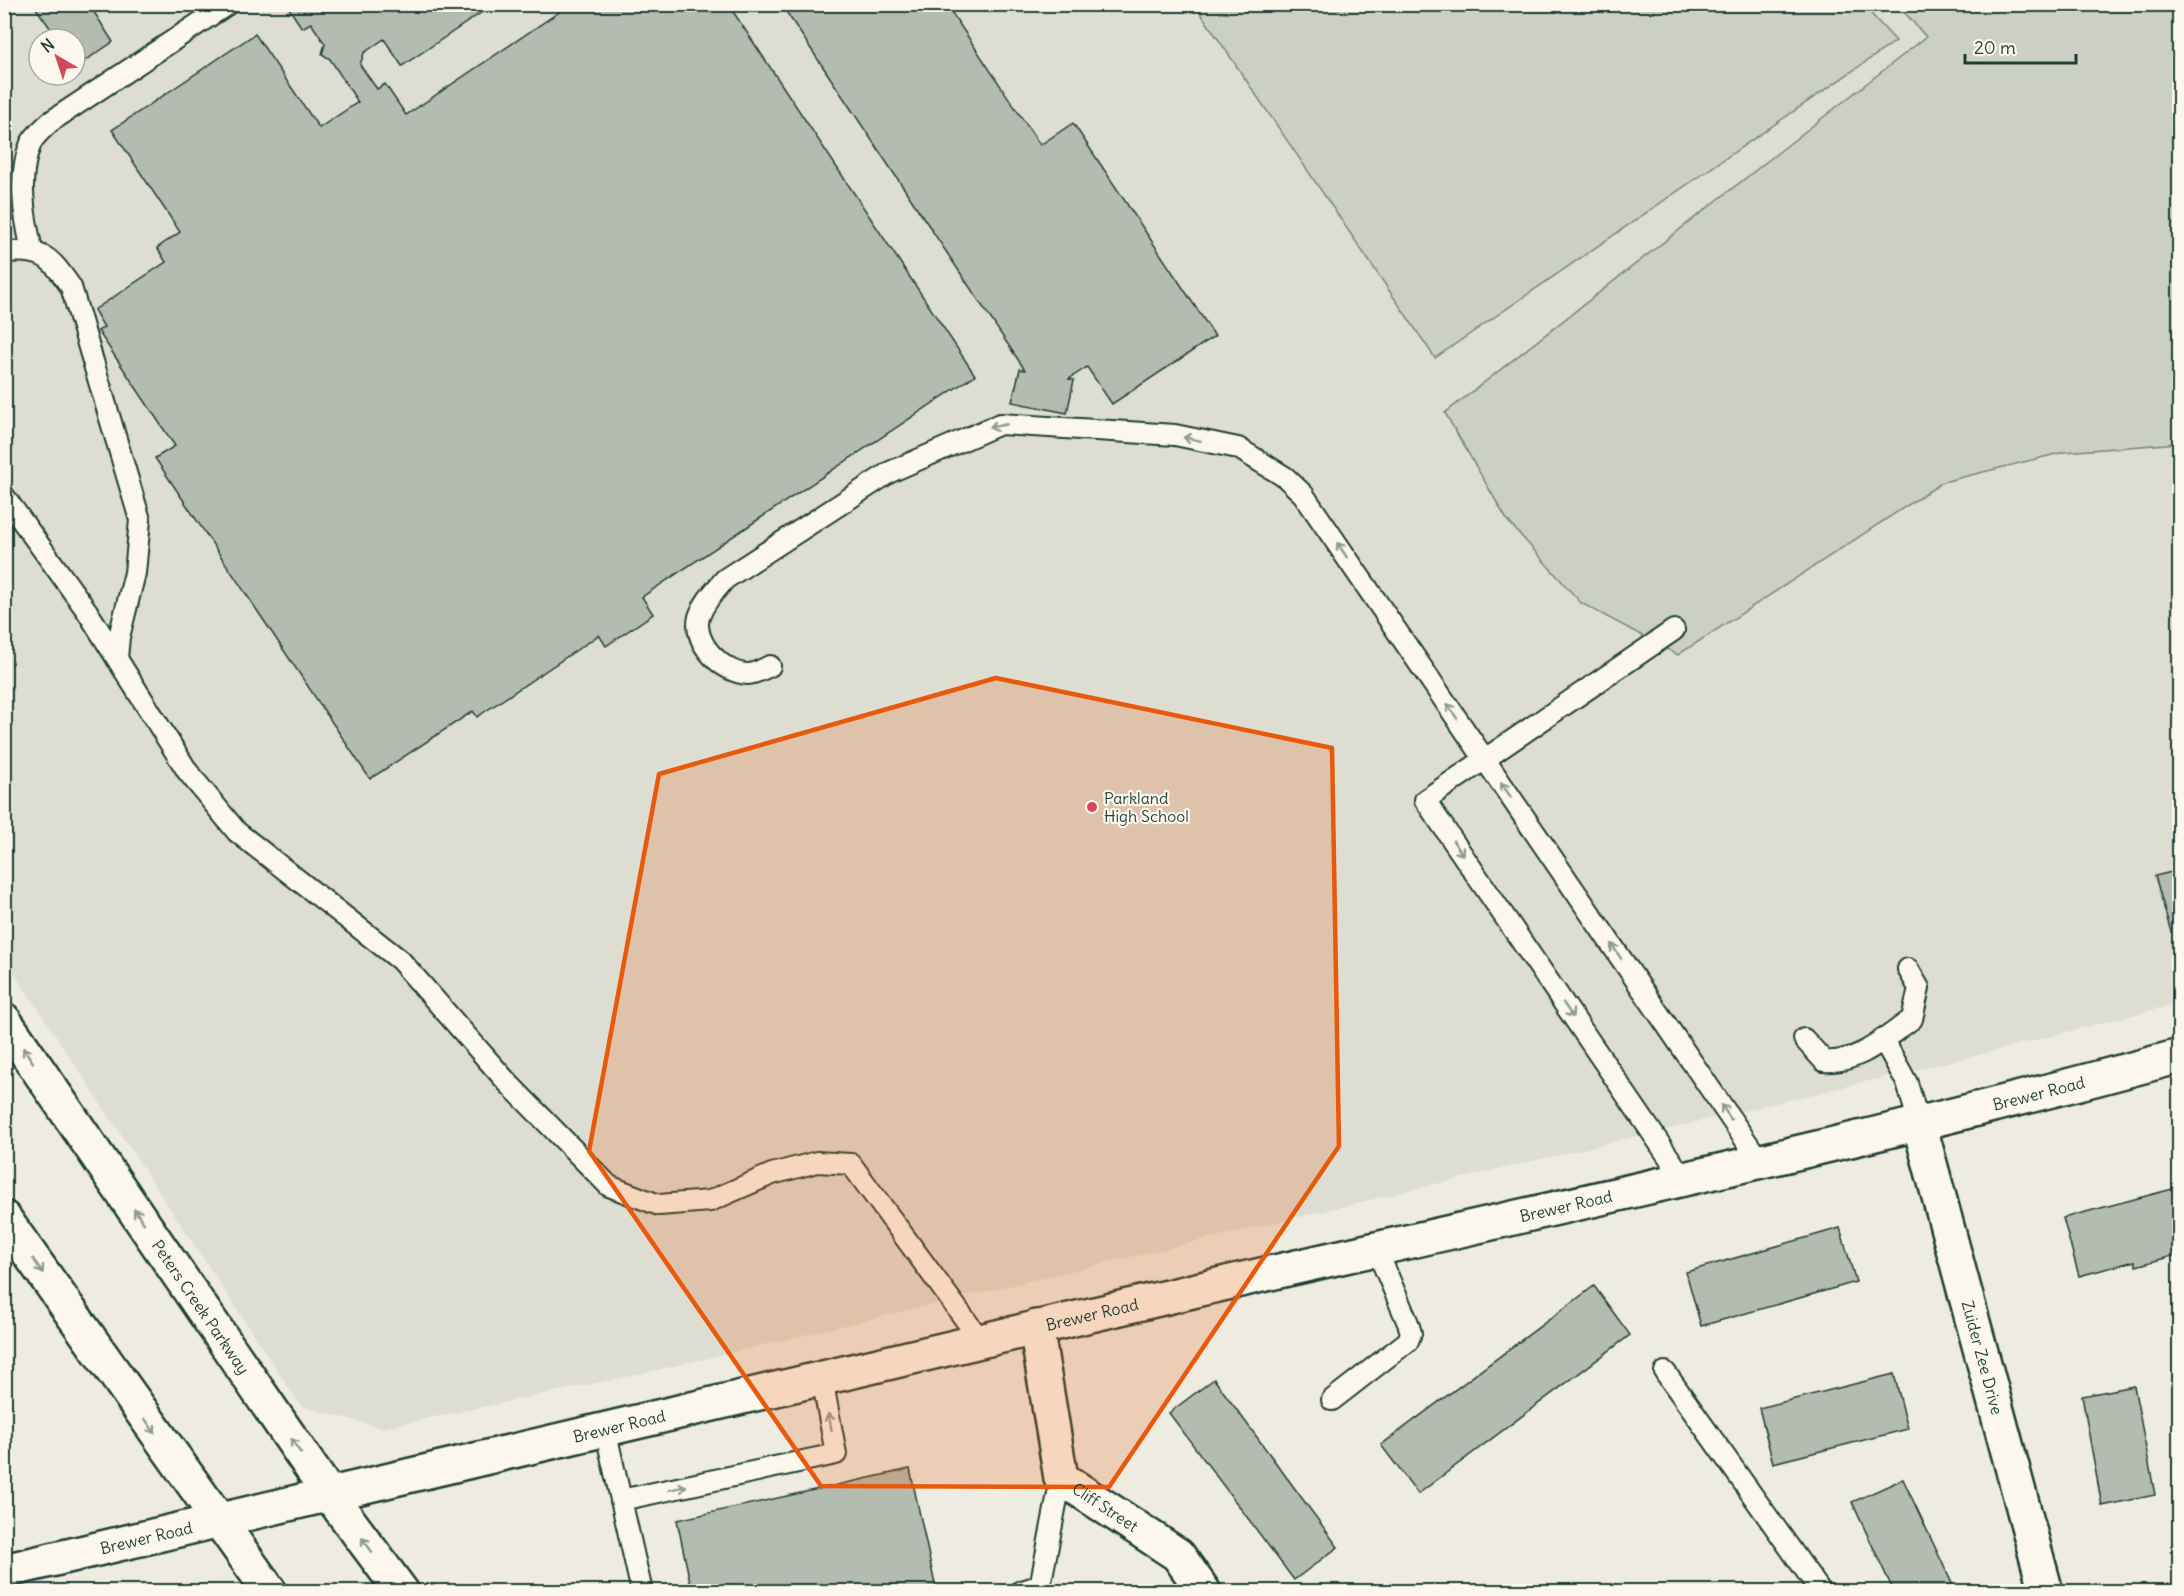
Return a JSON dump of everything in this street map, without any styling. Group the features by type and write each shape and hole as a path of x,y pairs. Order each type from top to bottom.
{"street":[{"name":"Peters Creek Parkway","path":"4,1020 329,1494 402,1592"},
{"name":"Brewer Road","path":"4,1571 329,1494 446,1469 1036,1327 1919,1123 2180,1056"},
{"name":"Zuider Zee Drive","path":"1919,1123 2046,1592"},
{"path":"4,1218 218,1522 270,1592"},
{"name":"Cliff Street","path":"1036,1327 1061,1478 1178,1555 1204,1592"}],"lane":[{"path":"32,250 24,214 24,170 32,141 50,122 228,4"},
{"path":"4,252 32,250 53,262 71,287 140,520 135,573 119,637 117,658"},
{"path":"770,666 751,675 733,672 716,660 702,640 698,619 707,601 725,579 890,472 1000,424 1175,435 1238,448 1286,477 1303,494 1760,1160"},
{"path":"4,496 87,611 188,772 237,832 400,960 507,1082 609,1186 658,1205 710,1201 772,1174 805,1165 817,1162 850,1164 981,1341"},
{"path":"1674,630 1425,800 1683,1178"},
{"path":"1804,1039 1824,1060 1837,1062 1853,1059 1883,1039 1912,1019 1919,988 1908,969"},
{"path":"1883,1039 1907,1083 1919,1123"},
{"path":"1332,1400 1408,1341 1411,1333 1376,1248"},
{"path":"1665,1372 1821,1592"},
{"path":"621,1500 836,1454 822,1378"},
{"path":"605,1429 642,1592"},
{"path":"1019,1592 1038,1589 1061,1478"}],"highlighted area":[{"path":"996,678 1332,748 1339,1146 1109,1487 821,1486 589,1151 659,774"}],"shaded area":[{"name":"Parkland High School","path":"4,5 1898,5 1927,37 1445,414 1678,655 1943,482 2064,452 2179,443 2179,1003 1990,1052 649,1372 382,1428 301,1406 5,959"},
{"path":"1195,5 1863,5 1896,41 1435,358"},
{"path":"1898,5 2179,5 2179,443 2064,452 1943,482 1678,655 1581,603 1507,520 1445,413 1926,37"}],"building":[{"path":"33,4 89,4 113,42 87,59 87,27 49,27"},
{"path":"286,4 494,4 402,66 384,39 364,53 360,65 377,89 385,84 406,115 571,4 728,4 975,375 642,597 653,614 606,646 599,635 477,717 473,711 370,779 155,458 175,446 98,331 104,327 94,310 166,262 157,248 180,232 112,130 255,34 319,128 358,102 330,59 322,54 325,44 311,23 302,28"},
{"path":"781,4 946,4 1040,145 1073,123 1215,336 1112,404 1087,367 1069,379 1074,380 1067,413 1012,402 1020,369 1025,370"},
{"path":"2180,870 2180,929 2171,932 2155,876"},
{"path":"2180,1187 2180,1254 2136,1266 2135,1261 2079,1276 2063,1218"},
{"path":"1840,1228 1856,1282 1701,1326 1686,1272"},
{"path":"1594,1286 1630,1335 1418,1494 1381,1445"},
{"path":"1894,1374 1908,1429 1773,1463 1759,1408"},
{"path":"1214,1379 1338,1547 1294,1580 1169,1413"},
{"path":"2134,1386 2155,1495 2102,1506 2082,1396"},
{"path":"910,1469 936,1589 692,1592 677,1520"},
{"path":"1903,1479 1956,1592 1894,1592 1852,1502"}],"place":[{"name":"Parkland High School","path":"1092,807"}]}
